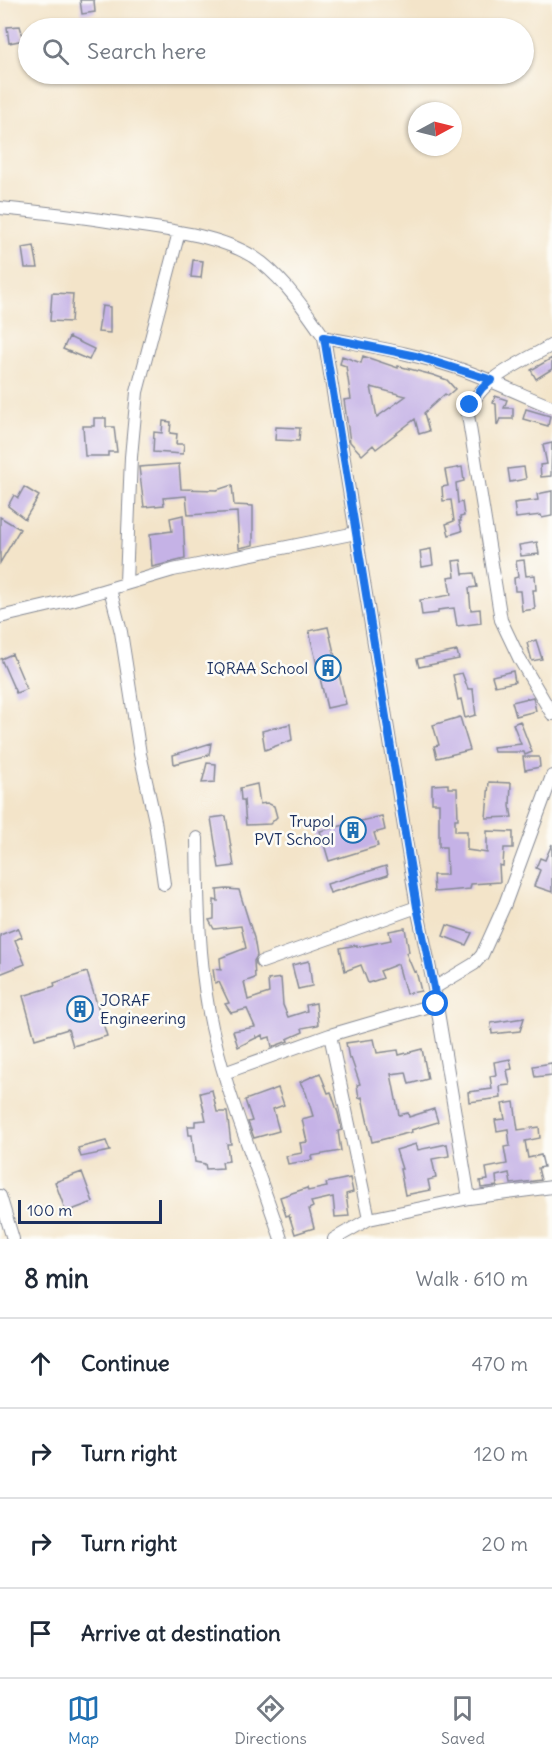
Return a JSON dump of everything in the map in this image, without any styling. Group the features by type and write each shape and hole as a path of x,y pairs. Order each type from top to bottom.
{"street":[{"path":"0,208 59,213 179,232 226,243 261,262 300,303 324,337 417,907 434,988 469,1198"},
{"path":"126,582 131,457 137,392 179,232"},
{"path":"324,337 416,356 492,380 552,407"},
{"path":"552,345 492,380 475,396 468,415 501,620 552,714"},
{"path":"0,617 110,589 126,582 173,570 356,532"},
{"path":"110,589 121,632 140,754 155,820 164,884"},
{"path":"434,988 474,964 482,955 505,904 552,776"},
{"path":"197,838 200,937 207,1006 224,1073 281,1239"},
{"path":"262,962 417,907"},
{"path":"224,1073 330,1035 436,1004"},
{"path":"330,1035 369,1220"},
{"path":"334,1239 369,1220 469,1198 552,1187"},
{"path":"0,1196 13,1239"}],"building":[{"path":"80,0 94,0 95,12 82,14"},
{"path":"18,26 18,41 9,43 7,27"},
{"path":"34,246 38,268 25,268 22,248"},
{"path":"193,260 203,261 201,278 191,277"},
{"path":"52,293 73,294 71,322 50,321"},
{"path":"102,306 110,307 110,333 98,332"},
{"path":"69,337 94,349 89,360 63,349"},
{"path":"342,356 361,363 363,356 398,368 398,366 447,380 455,389 447,396 445,394 424,413 429,431 419,434 415,419 376,449 373,445 362,455 350,442 344,400 351,399 346,366 340,364","holes":["371,387 406,396 377,417"]},
{"path":"552,358 552,369 536,379 531,370"},
{"path":"495,396 507,400 504,408 513,408 513,419 500,419 497,426 496,404 493,403"},
{"path":"526,409 550,416 548,426 523,419"},
{"path":"94,418 106,418 106,427 114,427 117,452 108,452 108,456 85,456 83,426 94,426"},
{"path":"163,421 171,422 170,433 177,434 176,444 184,444 183,454 153,452 154,432 162,433"},
{"path":"276,427 300,428 299,441 275,440"},
{"path":"552,443 551,476 541,477 540,465 547,464 543,445"},
{"path":"179,464 181,489 217,490 232,485 234,505 253,506 253,545 239,548 237,512 188,515 186,496 163,498 164,505 144,507 139,467"},
{"path":"462,467 464,481 456,483 458,503 462,502 464,516 460,517 461,521 459,521 462,531 449,535 446,524 454,521 451,500 443,501 442,487 448,486 445,470"},
{"path":"524,467 526,479 510,482 508,469"},
{"path":"24,487 39,496 25,519 8,506 14,495 18,498"},
{"path":"552,491 552,516 516,518 514,503 538,500 537,494"},
{"path":"183,515 185,559 152,567 150,534 172,531 170,518"},
{"path":"0,517 20,529 0,563"},
{"path":"537,542 539,554 521,556 519,545"},
{"path":"431,549 433,565 422,567 420,551"},
{"path":"461,560 463,574 474,573 477,587 469,588 471,610 480,609 481,623 457,626 454,608 422,615 420,600 451,595 448,577 455,576 453,561"},
{"path":"524,560 526,576 535,575 536,590 533,590 535,609 522,611 520,591 515,591 514,578 518,577 516,561"},
{"name":"IQRAA School","path":"328,627 346,704 327,708 309,631"},
{"path":"536,640 542,659 532,661 527,643"},
{"path":"457,651 459,659 419,667 417,659"},
{"path":"12,654 27,689 16,693 1,659"},
{"path":"513,671 515,682 495,686 492,676"},
{"path":"462,673 468,689 473,689 476,715 465,718 461,699 458,700 453,675"},
{"path":"533,697 536,711 516,716 512,702"},
{"path":"460,717 470,750 437,758 434,746 439,745 433,725"},
{"path":"520,721 532,752 525,755 524,752 494,752 493,747 521,744 513,724"},
{"path":"290,724 292,740 265,750 262,731"},
{"path":"211,743 209,755 174,764 173,755"},
{"path":"523,757 539,757 540,767 525,770"},
{"path":"207,763 216,764 215,782 202,783"},
{"path":"489,782 511,783 512,817 486,818"},
{"path":"257,784 260,804 267,803 274,806 277,817 270,824 246,825 244,800 241,800 240,788"},
{"path":"448,784 448,788 457,788 458,819 455,819 455,831 467,831 467,850 487,853 487,831 513,832 513,848 504,848 503,866 499,865 500,882 471,884 470,889 434,892 433,875 447,875 446,847 439,847 439,803 432,803 432,785"},
{"path":"226,816 234,866 219,868 211,818"},
{"path":"382,816 385,830 374,833 378,846 329,861 320,831"},
{"path":"552,844 552,892 534,886 540,870 536,868 540,858 545,860"},
{"name":"Trupol PVT School","path":"386,866 388,875 330,893 327,884"},
{"path":"217,890 239,890 254,938 257,956 254,961 255,978 244,982 248,1000 269,993 268,980 281,978 283,1005 288,1017 307,1011 306,1005 316,1003 318,1025 302,1028 303,1032 272,1047 270,1037 263,1039 262,1035 257,1038 256,1035 256,1038 238,1047 233,1031 255,1027 247,1009 231,1013 225,1004 229,1003 219,982 215,983 213,969 221,970 220,958 246,948 241,926 214,929 209,920 214,919 214,900 218,901"},
{"path":"447,925 472,933 466,945 443,936"},
{"path":"18,928 22,937 15,940 25,964 0,974 0,935"},
{"path":"405,928 409,952 406,953 414,972 416,971 421,991 406,994 398,964 380,971 383,978 368,983 361,965 345,971 340,948 391,940 389,931"},
{"path":"309,961 312,986 298,989 292,965"},
{"name":"JORAF Engineering","path":"87,972 107,1036 73,1046 68,1029 35,1039 23,996 55,986 54,983"},
{"path":"524,1018 520,1031 492,1034 491,1023"},
{"path":"374,1039 377,1053 398,1050 399,1055 422,1049 428,1079 409,1084 406,1072 391,1074 399,1115 408,1113 409,1117 434,1109 438,1122 411,1130 412,1132 372,1142 362,1097 359,1098 357,1085 360,1084 351,1058 349,1059 346,1043"},
{"path":"510,1059 512,1069 507,1070 510,1085 500,1086 501,1098 469,1102 468,1092 492,1089 490,1076 496,1075 494,1062"},
{"path":"552,1063 552,1075 535,1077 533,1066"},
{"path":"320,1073 328,1093 331,1092 338,1113 342,1130 338,1131 341,1151 311,1156 312,1160 288,1164 286,1156 302,1153 300,1143 307,1142 302,1119 313,1116 300,1082"},
{"path":"278,1088 284,1105 273,1109 279,1131 254,1138 248,1122 252,1121 245,1100"},
{"path":"212,1090 217,1112 227,1112 231,1144 227,1144 229,1161 222,1162 223,1168 206,1169 205,1164 195,1162 192,1135 189,1135 188,1126 195,1126 195,1121 206,1120 200,1093"},
{"path":"514,1102 518,1130 539,1127 540,1138 525,1141 528,1158 541,1155 544,1167 538,1168 541,1180 511,1184 509,1173 496,1176 497,1186 481,1188 480,1181 488,1180 486,1168 507,1164 504,1147 510,1146 508,1129 497,1131 495,1120 505,1119 502,1104"},
{"path":"106,1141 110,1151 81,1157 78,1148"},
{"path":"416,1144 418,1150 447,1144 449,1156 432,1159 436,1178 428,1180 430,1190 405,1195 400,1169 402,1169 396,1150"},
{"path":"82,1172 93,1202 66,1212 55,1182"},
{"path":"350,1178 353,1192 346,1194 349,1216 335,1217 333,1197 311,1202 313,1207 309,1209 314,1228 295,1234 280,1197 307,1188 308,1191 327,1187 326,1183"}],"place":[{"name":"IQRAA School","path":"328,668"},
{"name":"Trupol PVT School","path":"353,830"},
{"name":"JORAF Engineering","path":"80,1009"}],"route":[{"path":"436,1004 417,907 364,594 324,337 416,356 492,380 482,388 470,405"}]}
